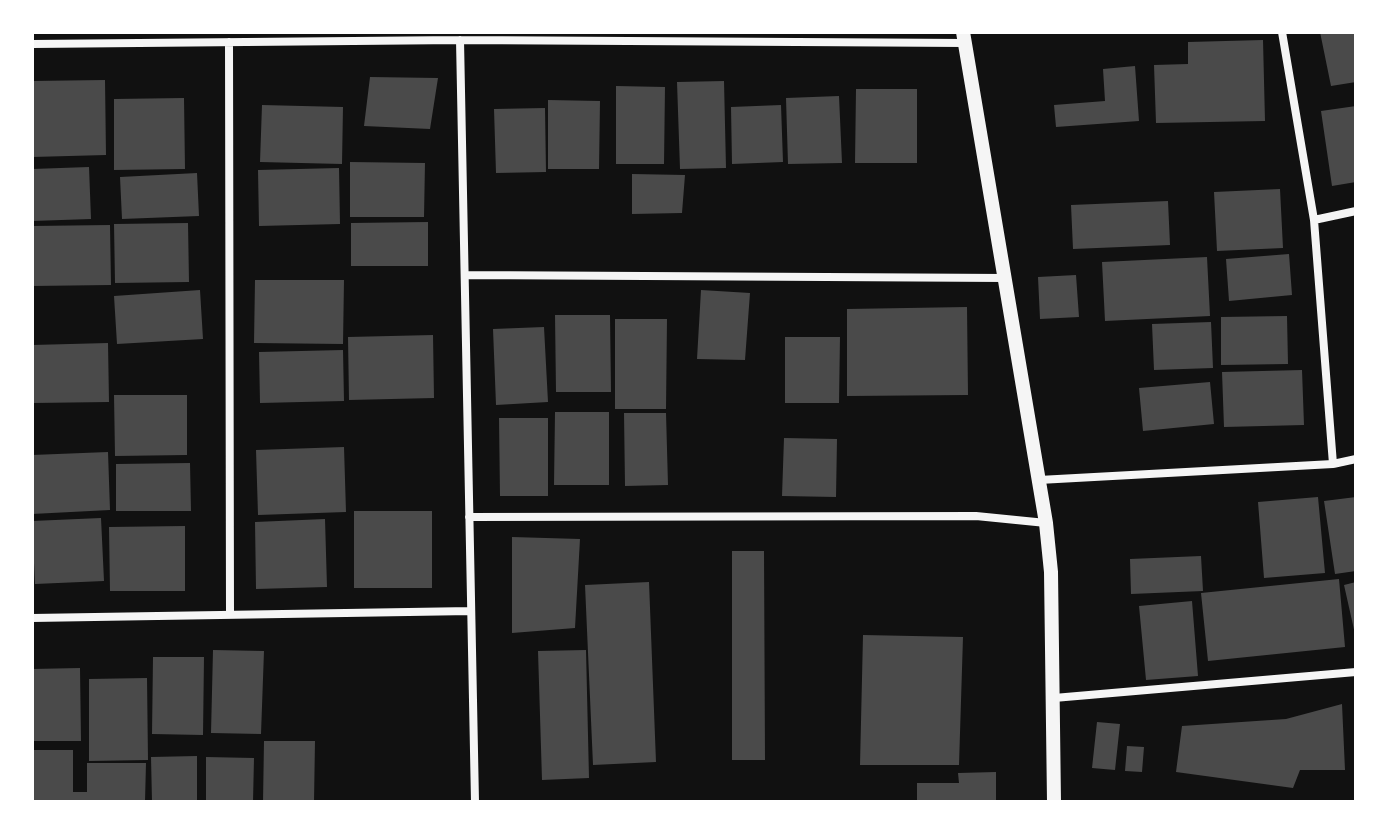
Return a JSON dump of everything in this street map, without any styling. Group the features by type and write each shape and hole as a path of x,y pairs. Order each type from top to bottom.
{"street":[{"path":"1282,32 1314,220 1333,464"},
{"path":"32,44 229,42 350,36 460,40 964,38 1046,523 1051,572 1054,802"},
{"path":"460,40 475,802"},
{"path":"229,42 230,615"},
{"path":"1314,220 1356,211"},
{"path":"465,275 1005,278"},
{"path":"1039,480 1333,464 1356,459"},
{"path":"469,517 976,516 1046,523"},
{"path":"32,618 471,611"},
{"path":"1054,698 1356,672"}],"building":[{"path":"1320,32 1356,32 1356,82 1331,86"},
{"path":"1263,40 1265,121 1156,123 1154,65 1188,64 1188,42"},
{"path":"1135,66 1139,121 1056,127 1054,105 1105,101 1103,69"},
{"path":"370,77 438,78 430,129 364,126"},
{"path":"105,80 106,155 32,157 32,81"},
{"path":"724,81 726,168 680,169 677,82"},
{"path":"616,86 665,87 664,164 616,164"},
{"path":"856,89 917,89 917,163 855,163"},
{"path":"839,96 842,163 788,164 786,98"},
{"path":"184,98 185,169 114,170 114,99"},
{"path":"548,100 600,101 599,169 548,169"},
{"path":"262,105 343,107 342,164 260,162"},
{"path":"781,105 783,162 732,164 731,107"},
{"path":"1356,106 1356,182 1332,186 1321,111"},
{"path":"545,108 546,172 496,173 494,109"},
{"path":"350,162 425,163 424,217 350,217"},
{"path":"89,167 91,219 32,221 32,169"},
{"path":"339,168 340,224 259,226 258,170"},
{"path":"197,173 199,216 122,219 120,177"},
{"path":"632,174 685,175 682,213 632,214"},
{"path":"1280,189 1283,248 1217,251 1214,192"},
{"path":"1168,201 1170,245 1073,249 1071,205"},
{"path":"428,222 428,266 351,266 351,223"},
{"path":"188,223 189,282 115,283 114,224"},
{"path":"110,225 111,285 32,286 32,226"},
{"path":"1289,254 1292,295 1229,301 1226,259"},
{"path":"1207,257 1210,316 1105,321 1102,262"},
{"path":"1076,275 1079,317 1040,319 1038,277"},
{"path":"255,280 344,280 343,344 254,343"},
{"path":"200,290 203,339 117,344 114,296"},
{"path":"701,290 750,293 745,360 697,359"},
{"path":"967,307 968,395 847,396 847,309"},
{"path":"555,315 610,315 611,392 556,392"},
{"path":"1287,316 1288,364 1221,365 1221,317"},
{"path":"615,319 667,319 666,409 615,409"},
{"path":"1211,322 1213,368 1154,370 1152,324"},
{"path":"544,327 548,402 496,405 493,329"},
{"path":"433,335 434,398 349,400 348,337"},
{"path":"785,337 840,337 839,403 785,403"},
{"path":"108,343 109,402 33,403 32,345"},
{"path":"343,350 344,401 260,403 259,352"},
{"path":"1302,370 1304,425 1224,427 1222,372"},
{"path":"1210,382 1214,424 1143,431 1139,388"},
{"path":"114,395 187,395 187,455 115,456"},
{"path":"555,412 609,412 609,485 554,485"},
{"path":"624,413 666,413 668,485 625,486"},
{"path":"499,418 548,418 548,496 500,496"},
{"path":"784,438 837,439 836,497 782,496"},
{"path":"344,447 346,512 258,515 256,450"},
{"path":"108,452 110,510 32,514 32,455"},
{"path":"190,463 191,511 116,511 116,464"},
{"path":"1318,497 1325,573 1264,578 1258,502"},
{"path":"1356,497 1356,571 1335,574 1324,501"},
{"path":"354,511 432,511 432,588 354,588"},
{"path":"101,518 104,581 35,584 32,521"},
{"path":"325,519 327,587 256,589 255,522"},
{"path":"185,526 185,591 110,591 109,527"},
{"path":"512,537 580,539 575,628 512,633"},
{"path":"732,551 764,551 765,760 732,760"},
{"path":"1201,556 1203,591 1131,594 1130,559"},
{"path":"1339,579 1345,647 1208,661 1201,593"},
{"path":"649,582 656,762 593,765 585,585"},
{"path":"1356,582 1356,634 1355,634 1344,585"},
{"path":"1192,601 1198,676 1146,680 1139,606"},
{"path":"863,635 963,637 959,765 860,765"},
{"path":"213,650 264,651 261,734 211,733"},
{"path":"586,650 589,778 542,780 538,651"},
{"path":"153,657 204,657 203,735 152,734"},
{"path":"80,668 81,741 32,741 32,669"},
{"path":"147,678 148,760 89,761 89,679"},
{"path":"1342,704 1345,770 1300,770 1293,788 1176,772 1182,726 1286,719"},
{"path":"1097,722 1120,724 1115,770 1092,768"},
{"path":"264,741 315,741 314,802 263,802"},
{"path":"1127,746 1144,747 1142,772 1125,771"},
{"path":"32,750 73,750 73,792 87,792 87,763 146,763 145,802 32,802"},
{"path":"197,756 197,802 152,802 151,757"},
{"path":"206,757 254,758 253,802 206,802"},
{"path":"996,772 996,802 917,802 917,783 959,783 958,773"}]}
